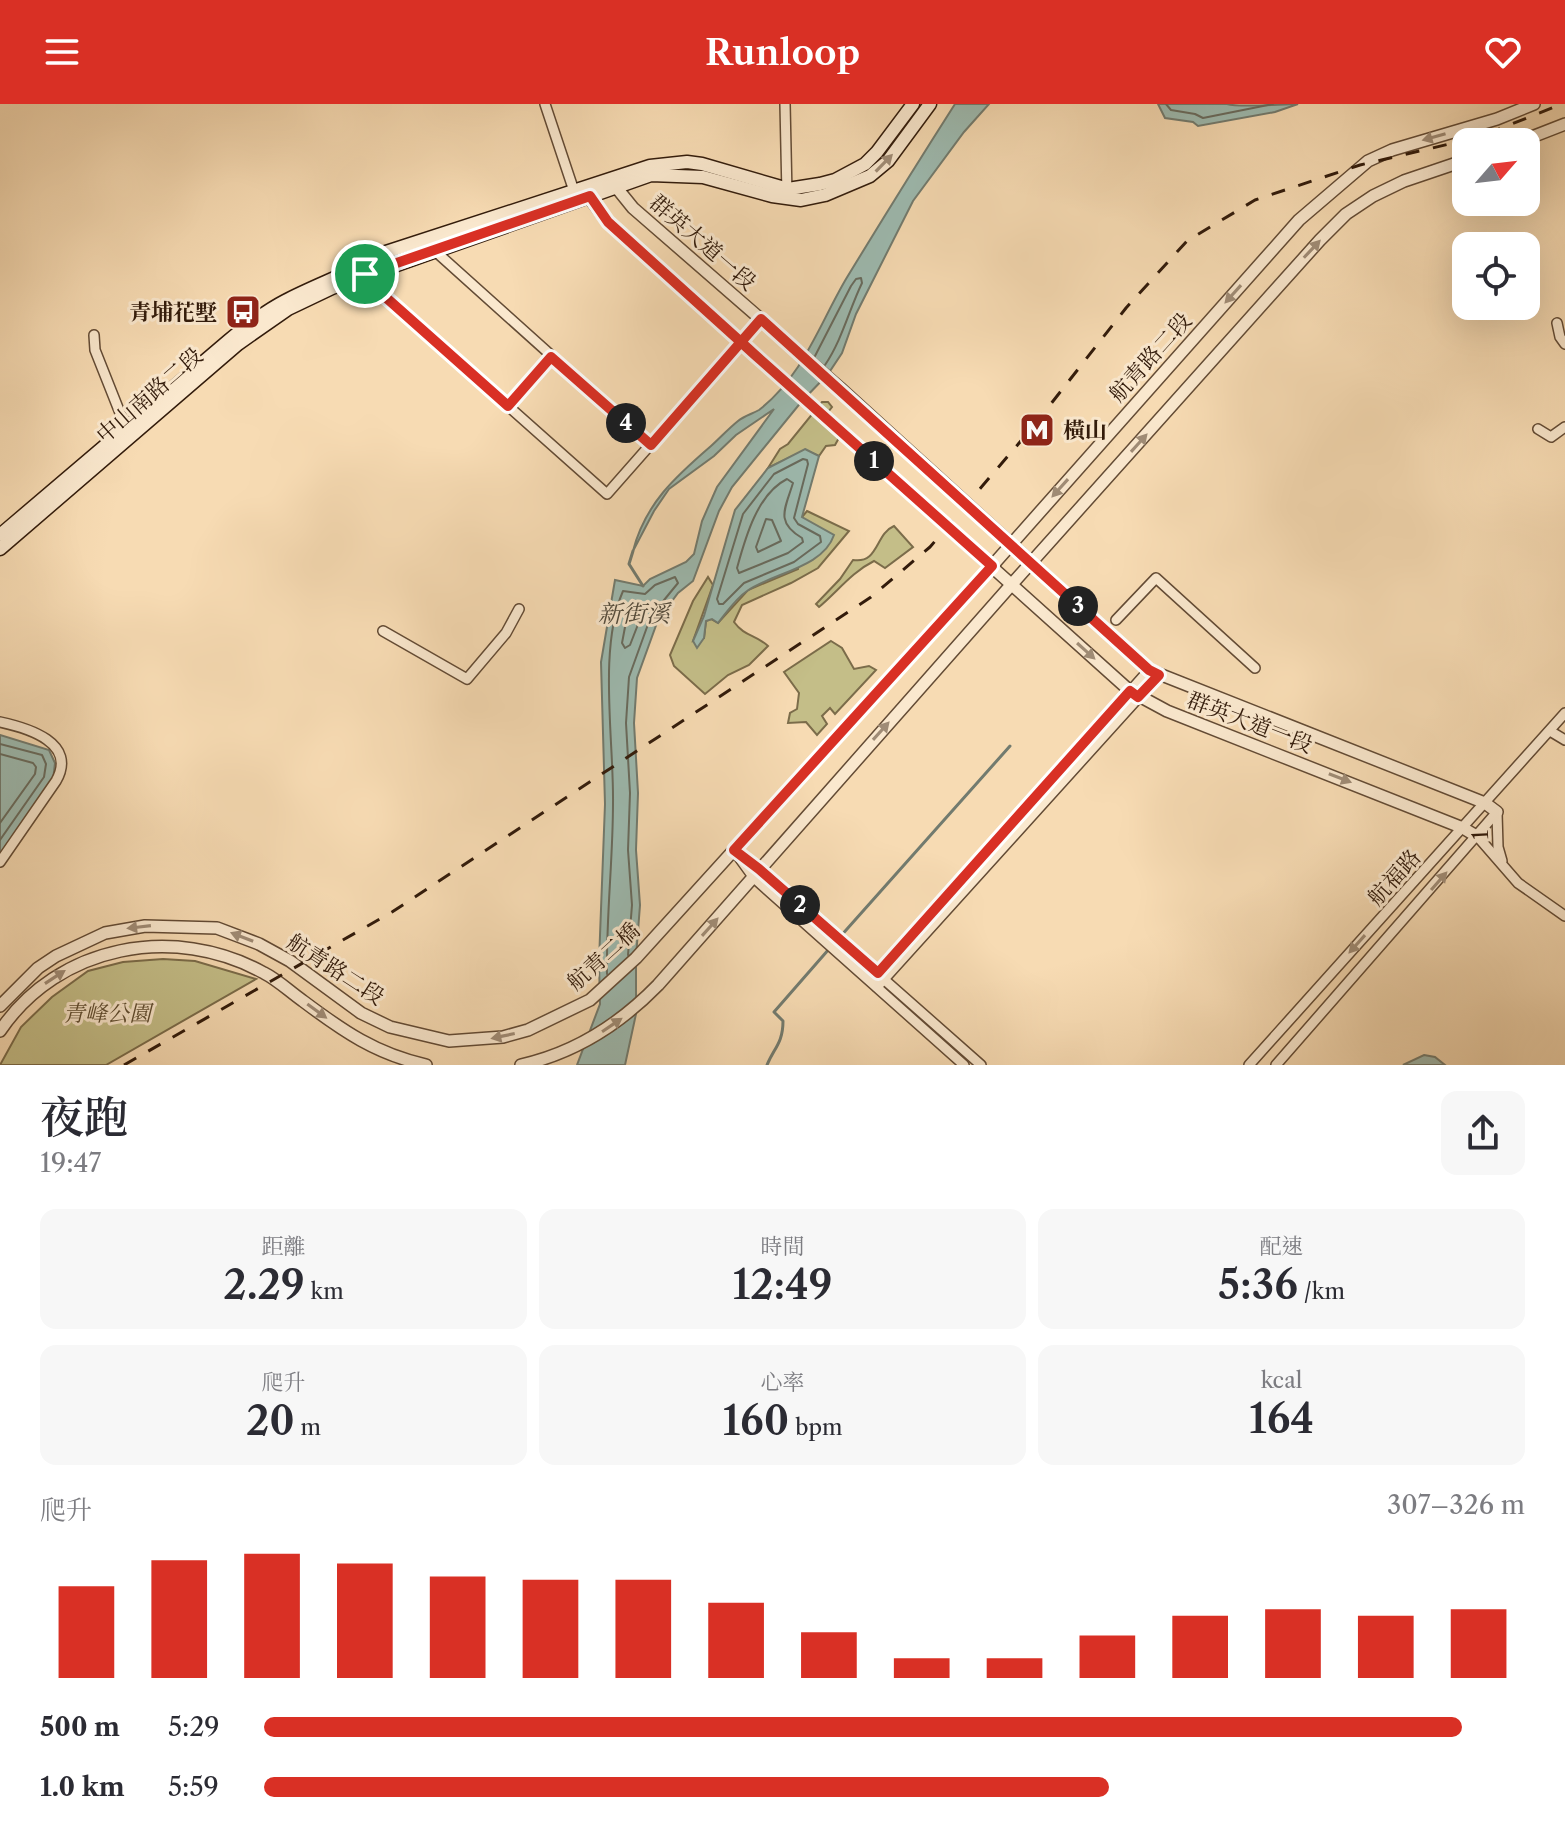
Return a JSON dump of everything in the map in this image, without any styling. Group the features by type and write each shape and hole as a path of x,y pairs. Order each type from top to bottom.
{"main road":[{"path":"787,193 835,180 865,164 913,104"},
{"path":"787,193 801,200 825,195 870,176 888,161 930,104"},
{"name":"中山南路二段","path":"0,535 264,313 383,253 650,171 703,177 787,193"},
{"name":"中山南路二段","path":"0,549 238,344 288,309 365,274 435,251 580,194"}],"street":[{"path":"545,104 580,194 742,343"},
{"path":"785,104 787,193"},
{"name":"航青路二段","path":"658,932 992,566 1299,220 1368,161 1392,150 1497,119 1534,104"},
{"path":"1540,134 1565,124"},
{"path":"521,1065 558,1055 589,1041 620,1020 658,985 1012,584 1346,214 1404,181 1452,165"},
{"name":"群英大道一段","path":"612,183 633,208 840,388 1031,564 1154,672 1485,803 1497,812"},
{"path":"435,251 651,445"},
{"path":"365,274 382,294 607,494 761,319"},
{"path":"1557,323 1565,344"},
{"path":"94,335 95,350 126,428"},
{"name":"群英大道一段","path":"742,343 1134,694 1167,711 1463,828 1478,837"},
{"path":"508,406 551,357"},
{"path":"1538,429 1551,437 1565,427"},
{"path":"1116,620 1156,578 1255,668"},
{"path":"383,631 467,679 506,633 519,609"},
{"path":"878,980 1154,672"},
{"name":"航福路","path":"1249,1065 1565,713"},
{"path":"0,722 39,734 56,746 61,758 61,774 0,862"},
{"path":"1550,731 1565,740"},
{"name":"航福路","path":"1276,1065 1497,812"},
{"name":"1","path":"1497,812 1498,847 1503,865"},
{"name":"1","path":"1478,837 1503,865"},
{"path":"734,850 878,980 981,1065"},
{"path":"1503,865 1518,883 1565,916"},
{"path":"756,873 838,938 964,1065"},
{"name":"航青路二段","path":"0,1006 38,968 56,956 105,933 145,926 217,928 245,938 290,961 361,1013 390,1027 422,1036 449,1041 503,1037 546,1023 575,1008"},
{"name":"航青二橋","path":"575,1008 590,1000 616,978 658,932"},
{"name":"航青路二段","path":"0,1031 12,1013 41,987 76,964 112,951 152,946 190,948 228,955 266,974 374,1049 397,1059 426,1065"}],"green space":[{"path":"822,402 828,402 832,407 825,416 840,436 835,445 826,446 819,456 805,450 768,468 780,449 788,444"},
{"path":"807,511 849,531 818,568 742,605 734,622 768,646 749,665 728,675 705,694 674,666 670,655 693,601 708,577 713,585 693,641 704,638 706,621 711,619 718,623 748,590 798,569 802,517"},
{"path":"894,526 913,547 885,568 874,561 866,565 819,607 816,604 853,560 868,558 883,535"},
{"path":"831,641 842,648 854,669 869,666 876,670 835,714 830,708 822,716 827,724 817,735 806,722 788,723 790,713 797,709 799,693 784,672"},
{"name":"青峰公園","path":"163,959 195,961 256,979 106,1065 0,1065 21,1027 52,997 88,971 123,962"}],"water":[{"name":"新街溪","path":"955,104 989,104 964,132 913,201 856,314 842,353 828,374 732,487 719,511 693,581 678,593 658,620 637,678 634,723 640,905 636,1014 625,1065 577,1065 600,1004 605,804 601,662 615,580 643,586 650,579 686,562 694,554 702,521 717,487 774,409 669,489 633,551 645,519 663,492 738,421 759,410 799,366 846,279"},
{"path":"1158,104 1298,104 1275,112 1198,126 1193,122 1165,118"},
{"path":"805,449 819,456 802,517 834,535 819,555 747,591 718,623 712,619 706,621 704,638 697,648 693,641 704,616 735,510 768,468"},
{"path":"0,735 49,750 55,763 53,780 0,854"},
{"path":"1424,1055 1435,1057 1445,1065 1403,1065"}],"waterway":[{"path":"633,551 629,564 643,586"},
{"path":"839,938 1010,746"},
{"path":"767,1065 783,1029 783,1021 774,1012 829,949"}],"railway":[{"path":"124,1065 392,912 871,597 930,547 1032,428 1126,308 1187,241 1255,200 1360,165 1479,137 1562,104"}],"place":[{"name":"青埔花墅","path":"243,312"},
{"name":"橫山","path":"1037,430"}],"route":[{"path":"365,274 382,294 508,406 551,357 651,445 742,343 761,319 1149,670 1159,675 1138,697 1130,691 878,973 734,850 992,566 754,354 742,343 608,222 590,196 365,274"}]}
